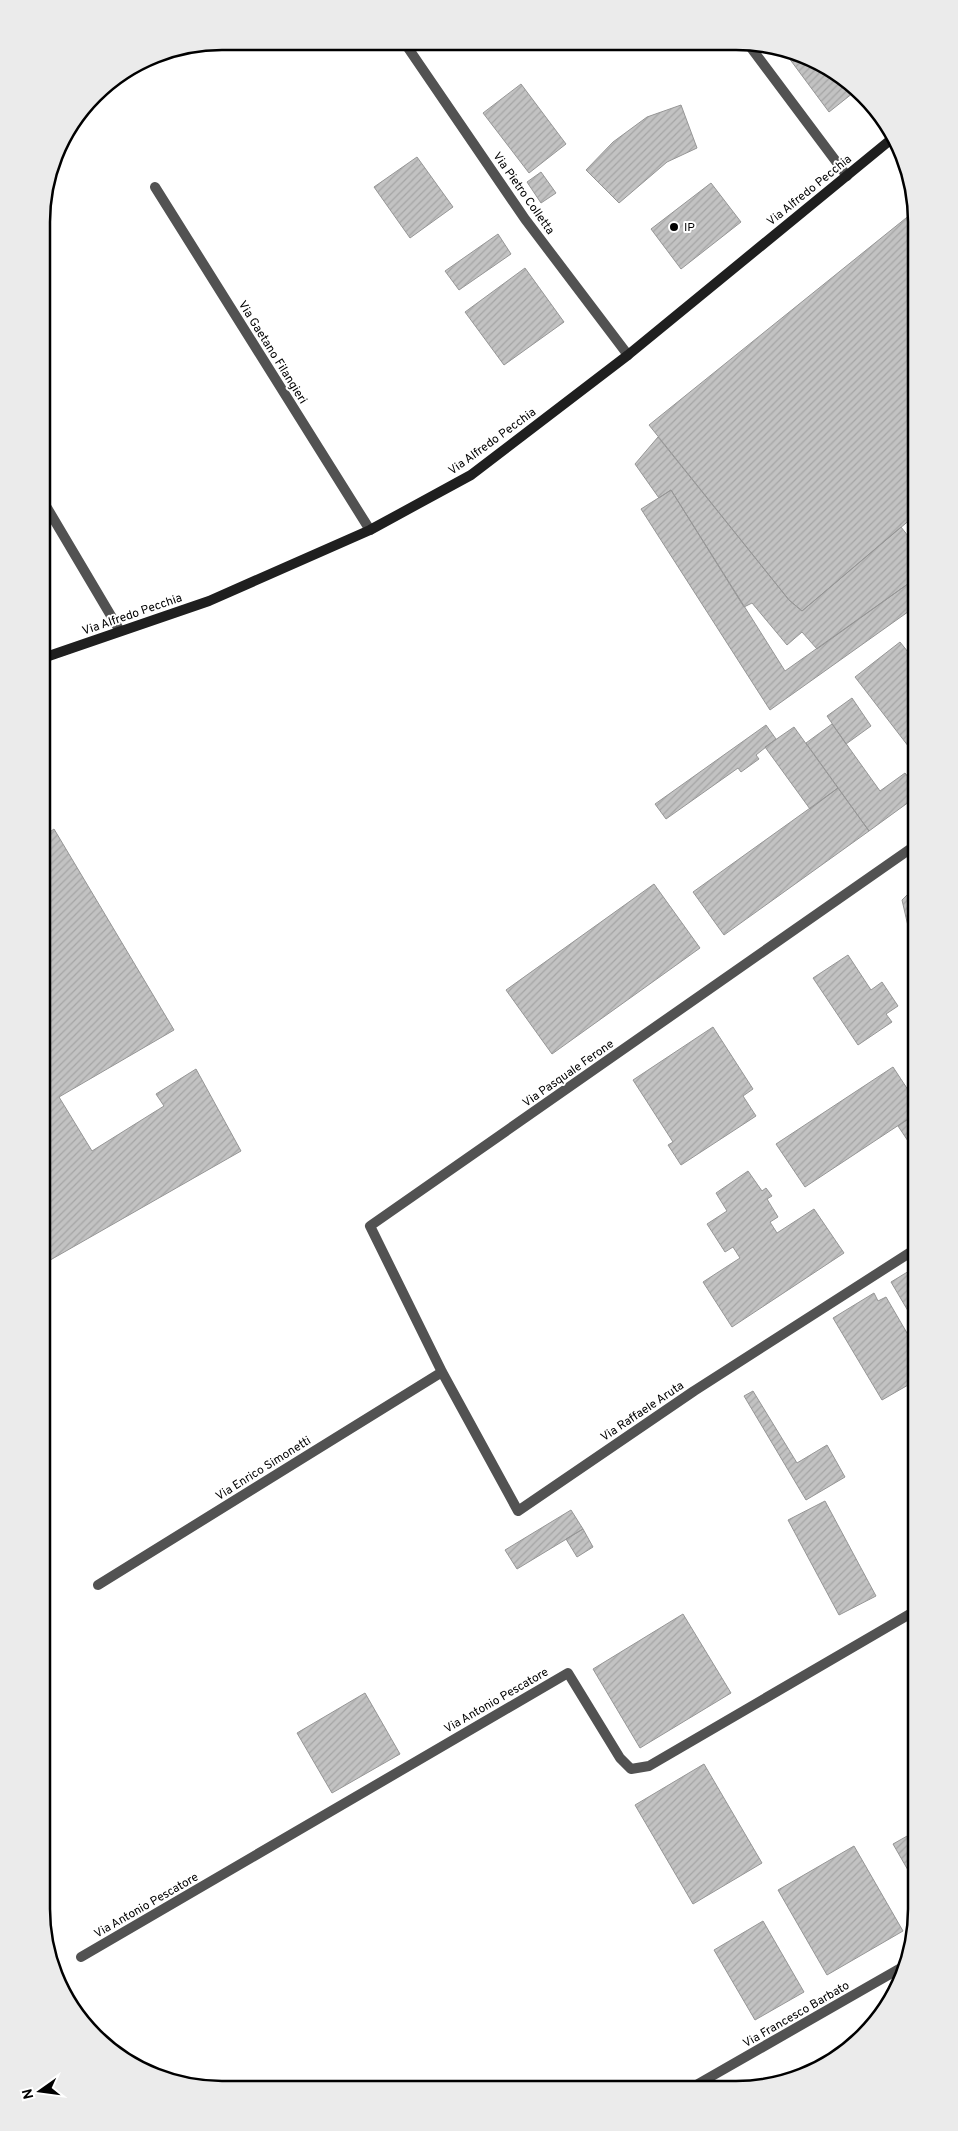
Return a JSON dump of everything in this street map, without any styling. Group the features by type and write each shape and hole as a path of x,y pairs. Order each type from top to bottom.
{"main road":[{"name":"Via Alfredo Pecchia","path":"50,656 209,601 370,530 470,475 628,355 888,142"}],"street":[{"name":"Via Pietro Colletta","path":"409,50 525,219 628,355"},
{"path":"754,51 847,176"},
{"name":"Via Gaetano Filangieri","path":"155,187 370,530"},
{"path":"50,513 120,631"},
{"name":"Via Pasquale Ferone","path":"442,1372 370,1226 908,850"},
{"name":"Via Raffaele Aruta","path":"442,1372 518,1510 694,1391 908,1254"},
{"name":"Via Enrico Simonetti","path":"98,1585 442,1372"},
{"name":"Via Antonio Pescatore","path":"81,1957 568,1673 620,1758 631,1769 649,1766 908,1615"},
{"name":"Via Francesco Barbato","path":"703,2081 897,1970"}],"building":[{"path":"789,58 832,79 851,94 829,112"},
{"path":"521,84 566,144 529,173 483,113"},
{"path":"681,105 697,148 667,162 619,203 586,170 613,142 647,117"},
{"path":"417,157 453,207 410,238 374,187"},
{"path":"541,172 556,193 541,203 527,182"},
{"path":"711,183 741,222 681,269 651,229"},
{"path":"908,217 908,521 802,611 789,600 649,425"},
{"path":"498,234 511,254 459,290 445,271"},
{"path":"525,268 564,322 504,365 465,312"},
{"path":"658,437 789,600 802,611 901,527 908,536 908,584 817,649 802,632 787,645 752,603 744,607 671,490 659,498 635,464"},
{"path":"671,490 785,671 908,584 908,612 770,710 641,509"},
{"path":"900,642 908,652 908,746 855,677"},
{"path":"852,698 871,726 846,744 827,716"},
{"path":"832,724 880,791 905,773 908,777 908,803 869,831 806,743"},
{"path":"766,725 776,739 756,755 759,759 741,772 738,768 666,819 655,804"},
{"path":"794,727 838,788 810,809 765,747"},
{"path":"838,788 869,831 724,935 693,892"},
{"path":"54,829 174,1030 59,1097 92,1151 164,1106 156,1094 196,1069 241,1151 50,1260 50,832"},
{"path":"654,884 700,948 552,1054 506,990"},
{"path":"908,894 908,926 902,900"},
{"path":"848,955 871,990 882,982 898,1006 886,1014 892,1022 858,1045 813,978"},
{"path":"713,1027 753,1089 743,1096 756,1116 681,1165 668,1145 673,1142 633,1080"},
{"path":"893,1067 908,1090 908,1119 805,1187 776,1144"},
{"path":"908,1119 908,1141 898,1126"},
{"path":"748,1171 762,1191 766,1188 772,1196 767,1199 778,1217 770,1222 777,1233 814,1209 844,1253 732,1327 703,1282 740,1258 733,1247 725,1252 707,1224 727,1211 716,1193"},
{"path":"908,1272 908,1311 891,1282"},
{"path":"874,1293 878,1301 886,1297 908,1335 908,1385 882,1400 833,1318"},
{"path":"753,1391 797,1463 827,1445 845,1477 806,1500 744,1396"},
{"path":"825,1501 876,1596 839,1615 788,1520"},
{"path":"571,1510 583,1529 517,1569 505,1550"},
{"path":"583,1529 593,1547 577,1557 566,1539"},
{"path":"683,1614 731,1693 640,1748 593,1669"},
{"path":"365,1693 400,1754 332,1793 297,1733"},
{"path":"704,1764 762,1863 693,1904 635,1805"},
{"path":"908,1836 908,1870 893,1844"},
{"path":"854,1846 903,1931 827,1975 778,1890"},
{"path":"763,1921 804,1992 755,2020 714,1950"}],"place":[{"name":"IP","path":"674,227"}]}
